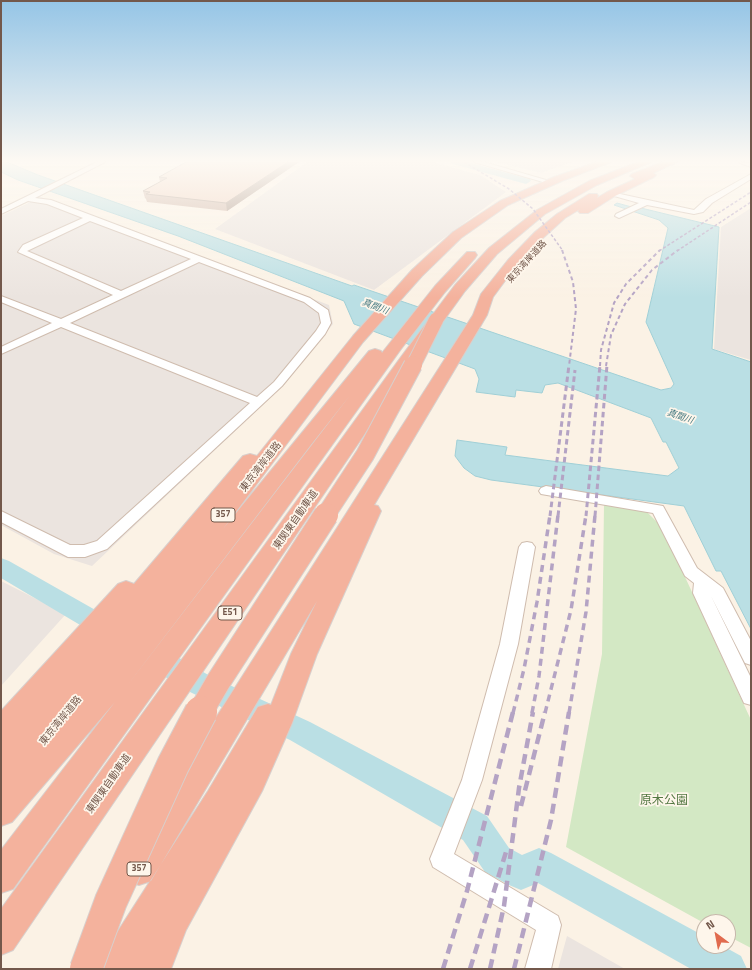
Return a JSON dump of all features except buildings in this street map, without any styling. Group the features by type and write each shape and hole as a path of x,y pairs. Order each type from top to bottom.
{"highway":[{"name":"東京湾岸道路","path":"1,795 67,683 358,339 425,264 469,226 498,207"},
{"path":"425,264 513,207"},
{"name":"東関東自動車道","path":"524,212 532,207"},
{"name":"東関東自動車道","path":"1,877 396,346 453,285 533,217 549,207"},
{"path":"512,263 519,247 541,224 563,207"},
{"name":"東京湾岸道路","path":"77,969 480,314 495,293 512,263 545,229 575,207"},
{"name":"東京湾岸道路","path":"495,293 549,237 589,207"},
{"name":"東関東自動車道","path":"1,938 436,320 453,285 478,248"},
{"path":"1,811 106,693 353,380 408,318 453,285"},
{"path":"86,969 110,901 169,772 194,724 218,682 365,455 436,320"},
{"path":"1,760 67,683 212,503 358,339"},
{"path":"115,969 152,910 243,778 278,722 304,654 357,543 396,450"},
{"path":"1,731 67,683"},
{"path":"153,969 173,920 243,778"}],"street":[{"path":"1,212 10,207"},
{"path":"1,516 68,551 85,551 94,549 109,541 278,384 321,332 326,323 326,316 321,308 307,300 62,207"},
{"path":"619,216 636,207"},
{"path":"667,207 679,210 698,211 702,207"},
{"path":"90,218 26,247 22,252 121,295"},
{"path":"1,351 198,259"},
{"path":"1,299 258,402"},
{"path":"546,491 658,510 691,572 717,592 751,658"},
{"path":"527,547 509,644 472,780 441,859 549,925 538,969"},
{"path":"703,582 701,592 751,697"}],"shaded area":[{"path":"19,207 68,207 329,305 333,324 284,385 92,566 54,554 1,525 1,216"},
{"path":"245,207 485,207 374,290 215,229"},
{"path":"751,208 751,360 714,349 721,227"},
{"path":"1,581 66,614 1,686"},
{"path":"567,936 625,969 558,969"}],"green space":[{"name":"原木公園","path":"604,505 647,512 662,527 751,720 751,948 736,940 736,914 696,914 696,919 566,847 602,654"}],"water":[{"name":"真間川","path":"96,207 129,207 352,286 354,285 661,390 671,388 674,384 646,322 668,228 659,220 621,207 641,208 719,227 712,349 751,362 751,629 721,571 716,571 684,506 491,480 475,476 464,468 455,456 457,440 507,447 505,455 668,476 679,468 666,442 663,442 651,418 558,383 545,385 542,393 516,390 515,397 476,392 479,379 475,369 354,324 344,301 178,236"}],"waterway":[{"path":"1,567 111,631"},
{"path":"148,653 200,684 300,731 475,828 497,860 521,873 539,865 728,969"}],"railway":[{"path":"531,207 563,251"},
{"path":"659,251 727,207"},
{"path":"677,251 743,207"},
{"path":"562,250 573,282 576,309 569,366"},
{"path":"606,366 611,335 625,304 652,270 678,250"},
{"path":"600,366 601,350 614,303 626,284 659,251"},
{"path":"550,516 569,365"},
{"path":"586,516 600,365"},
{"path":"595,516 607,365"},
{"path":"558,516 575,370"},
{"path":"513,713 524,669 537,602 550,515"},
{"path":"532,713 539,676 558,515"},
{"path":"545,713 571,610 586,515"},
{"path":"569,713 586,612 595,515"},
{"path":"443,969 467,891 513,712"},
{"path":"490,969 504,906 519,788 533,712"},
{"path":"521,806 545,712"},
{"path":"514,969 551,820 569,712"},
{"path":"470,969 506,852"}]}
